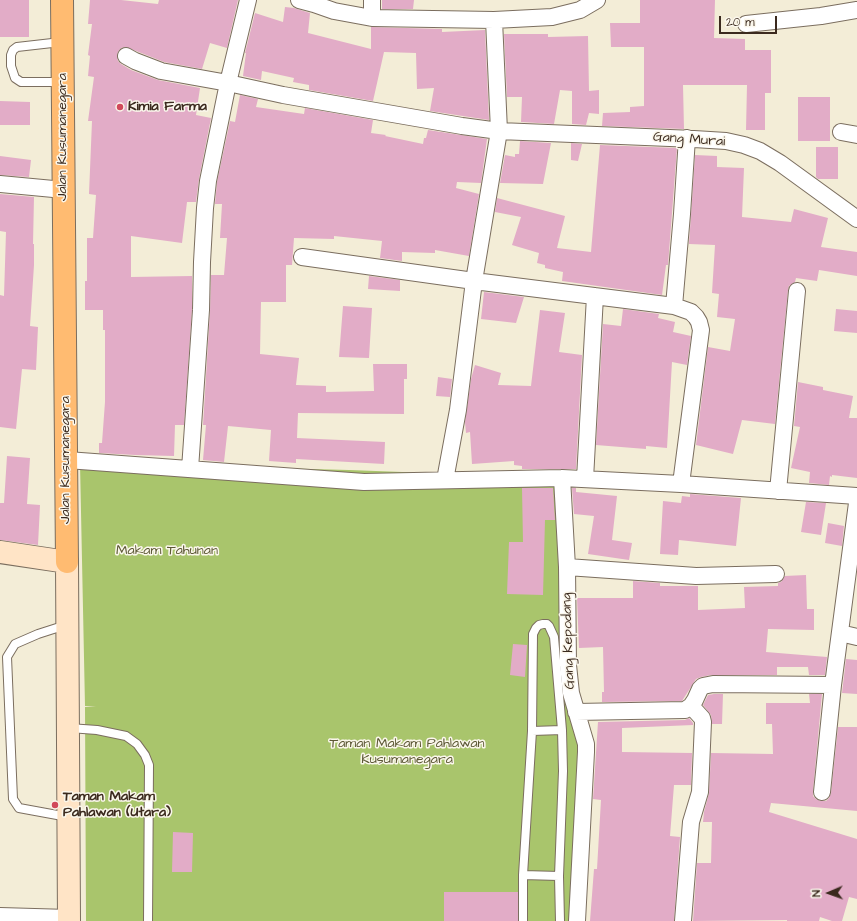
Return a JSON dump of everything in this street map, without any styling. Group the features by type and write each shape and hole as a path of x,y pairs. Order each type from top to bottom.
{"main road":[{"name":"Jalan Kusumanegara","path":"62,0 69,920"},
{"path":"0,552 67,562"}],"street":[{"path":"190,469 201,310 205,208 208,181 228,83 248,0"},
{"path":"372,0 372,18"},
{"path":"309,1 334,11 372,18 494,20 552,17 580,10 597,0"},
{"path":"746,24 821,16 857,10"},
{"path":"445,480 458,410 474,281 499,131 494,20"},
{"name":"Gang Murai","path":"126,56 135,61 161,70 432,122 499,131 687,138 744,145 760,151 780,163 857,219"},
{"path":"841,132 857,135"},
{"path":"674,306 687,138"},
{"path":"0,184 64,190"},
{"path":"302,257 474,281 674,306 691,312 696,317 701,330 682,484"},
{"path":"778,491 797,291"},
{"path":"585,479 595,296"},
{"path":"66,460 364,482 562,478 682,484 857,496"},
{"name":"Gang Kepodang","path":"562,478 567,566 568,664 571,694 586,744 577,921"},
{"path":"822,792 833,685 857,503"},
{"path":"567,566 696,576 776,574"},
{"path":"840,634 857,637"},
{"path":"576,712 685,710 691,706 703,686 713,684 833,685"},
{"path":"683,921 691,822 700,792 703,722 702,718 691,706"},
{"path":"0,916 69,920"}],"lane":[{"path":"63,42 17,47 13,50 11,55 11,66 15,78 21,82 63,82"},
{"path":"523,921 523,875 532,731 533,634 536,628 540,625 547,624 554,637 562,730 563,771 559,876 560,921"},
{"path":"67,625 38,634 15,644 7,657 13,799 19,808 69,817"},
{"path":"68,728 97,730 126,736 137,744 145,754 149,765 148,921"},
{"path":"532,731 562,730"},
{"path":"523,875 559,876"}],"green space":[{"name":"Taman Makam Pahlawan Kusumanegara","path":"80,463 349,470 562,478 565,693 584,741 578,921 86,921 85,707 96,707 85,706"}],"building":[{"path":"0,0 29,0 29,37 0,37"},
{"path":"90,0 121,0 158,4 159,0 238,0 227,48 210,43 202,69 164,62 126,47 121,48 117,56 118,61 121,64 131,70 158,80 200,88 196,115 211,118 196,202 187,202 182,243 131,236 131,277 192,276 192,310 184,425 175,425 174,456 99,453 99,443 102,443 105,402 105,330 103,330 103,310 85,310 87,238 93,238 96,195 89,194 92,121 88,121 94,77 88,76 90,56 88,55 92,24 88,24"},
{"path":"382,0 414,0 413,9 382,9"},
{"path":"640,0 715,0 714,38 745,39 745,50 771,50 771,93 765,93 765,130 746,130 747,85 683,85 684,129 602,126 603,113 630,112 630,107 644,106 644,47 611,47 610,23 640,23"},
{"path":"285,7 310,13 308,33 371,49 371,27 442,29 442,32 485,30 489,120 430,111 434,88 417,89 416,53 384,52 373,101 309,90 309,85 293,82 294,78 262,71 261,80 243,76 245,53 255,13 283,22"},
{"path":"504,34 548,34 548,37 588,36 589,91 599,90 599,114 589,113 586,125 572,124 572,91 560,90 554,124 521,122 522,97 507,97"},
{"path":"240,95 258,99 256,107 304,114 305,108 373,120 371,133 423,144 428,130 487,139 481,183 457,182 456,188 479,194 469,256 435,250 435,253 402,252 402,261 380,258 382,241 334,236 334,239 294,238 292,265 286,265 286,302 261,302 260,354 299,358 296,385 326,386 326,392 374,391 373,364 407,364 407,379 404,379 404,414 298,413 297,438 385,442 384,464 296,459 296,463 269,461 271,430 228,426 224,462 203,460 206,425 203,425 211,275 224,275 227,238 220,238 222,204 215,204 217,182 230,121 235,122"},
{"path":"798,97 830,97 830,141 798,141"},
{"path":"0,101 30,102 30,125 0,125"},
{"path":"520,141 551,143 543,184 500,183 505,155 515,157 515,154 519,154"},
{"path":"571,143 582,144 578,161 571,160"},
{"path":"600,145 677,148 668,265 666,265 662,295 562,281 563,272 545,268 545,265 537,263 539,253 512,245 521,217 495,212 497,198 565,216 557,248 591,252"},
{"path":"816,147 838,147 838,179 818,179 816,177"},
{"path":"695,155 717,156 717,167 744,168 742,217 791,222 794,209 828,218 821,247 857,252 857,276 819,270 817,281 796,278 795,282 789,286 775,424 742,420 733,454 696,445 708,347 730,351 735,319 717,317 719,294 712,293 715,245 689,244"},
{"path":"0,156 31,160 29,177 0,175"},
{"path":"0,194 34,197 34,265 30,326 38,327 36,370 22,369 16,429 0,427 0,295 4,296 6,232 0,231"},
{"path":"369,276 400,280 400,291 368,289"},
{"path":"484,292 524,297 516,323 481,319"},
{"path":"343,306 372,308 369,358 339,357"},
{"path":"623,309 659,314 658,318 675,322 673,332 691,336 687,365 672,362 667,448 646,446 646,449 596,445 603,324 621,326"},
{"path":"836,309 857,311 857,333 834,331"},
{"path":"540,310 565,313 559,352 582,355 576,469 522,469 522,466 514,465 514,461 472,464 470,432 466,433 465,422 471,379 475,365 501,373 498,385 531,386"},
{"path":"438,377 452,379 450,397 436,396"},
{"path":"798,382 823,387 823,390 853,396 849,418 857,418 857,478 832,475 832,477 830,476 829,485 809,483 810,472 791,468 800,427 794,426"},
{"path":"7,456 30,458 27,504 40,505 38,545 0,540 0,503 4,503"},
{"path":"522,488 553,488 555,520 545,520 543,595 507,594 509,542 523,542"},
{"path":"572,488 576,488 576,492 617,496 612,540 632,543 629,560 588,554 594,516 574,514"},
{"path":"690,494 741,498 736,546 679,540 678,555 660,554 663,501 681,503 682,496 690,497"},
{"path":"806,502 826,503 821,535 801,532"},
{"path":"828,523 844,526 842,546 825,543"},
{"path":"806,575 807,609 814,609 814,630 768,629 766,652 827,657 825,675 809,675 808,667 777,667 777,675 711,675 701,677 696,679 682,701 602,702 602,692 604,692 603,647 579,648 577,598 633,598 633,581 660,583 660,586 698,586 698,610 745,608 744,587 778,586 778,583 781,582 785,576"},
{"path":"513,644 527,645 525,677 510,675"},
{"path":"846,659 857,660 857,694 842,693"},
{"path":"723,694 722,724 712,724 711,715 703,705 708,695"},
{"path":"809,694 822,694 813,796 821,801 826,801 831,793 838,727 857,727 857,811 771,803 769,812 857,839 857,899 849,897 842,921 832,921 820,917 819,921 693,921 697,863 711,863 712,822 703,822 709,793 711,753 773,754 772,724 766,724 766,703 810,703"},
{"path":"689,718 693,725 622,728 622,752 692,753 691,785 674,785 670,836 680,837 674,921 590,921 594,869 597,869 601,800 593,799 598,722 685,720"},
{"path":"173,832 193,833 192,872 172,872"},
{"path":"444,892 518,892 518,921 444,921"}],"place":[{"name":"Kimia Farma","path":"120,107"},
{"name":"Taman Makam Pahlawan (Utara)","path":"55,805"}],"park label":[{"name":"Makam Tahunan","path":"167,551"}]}
